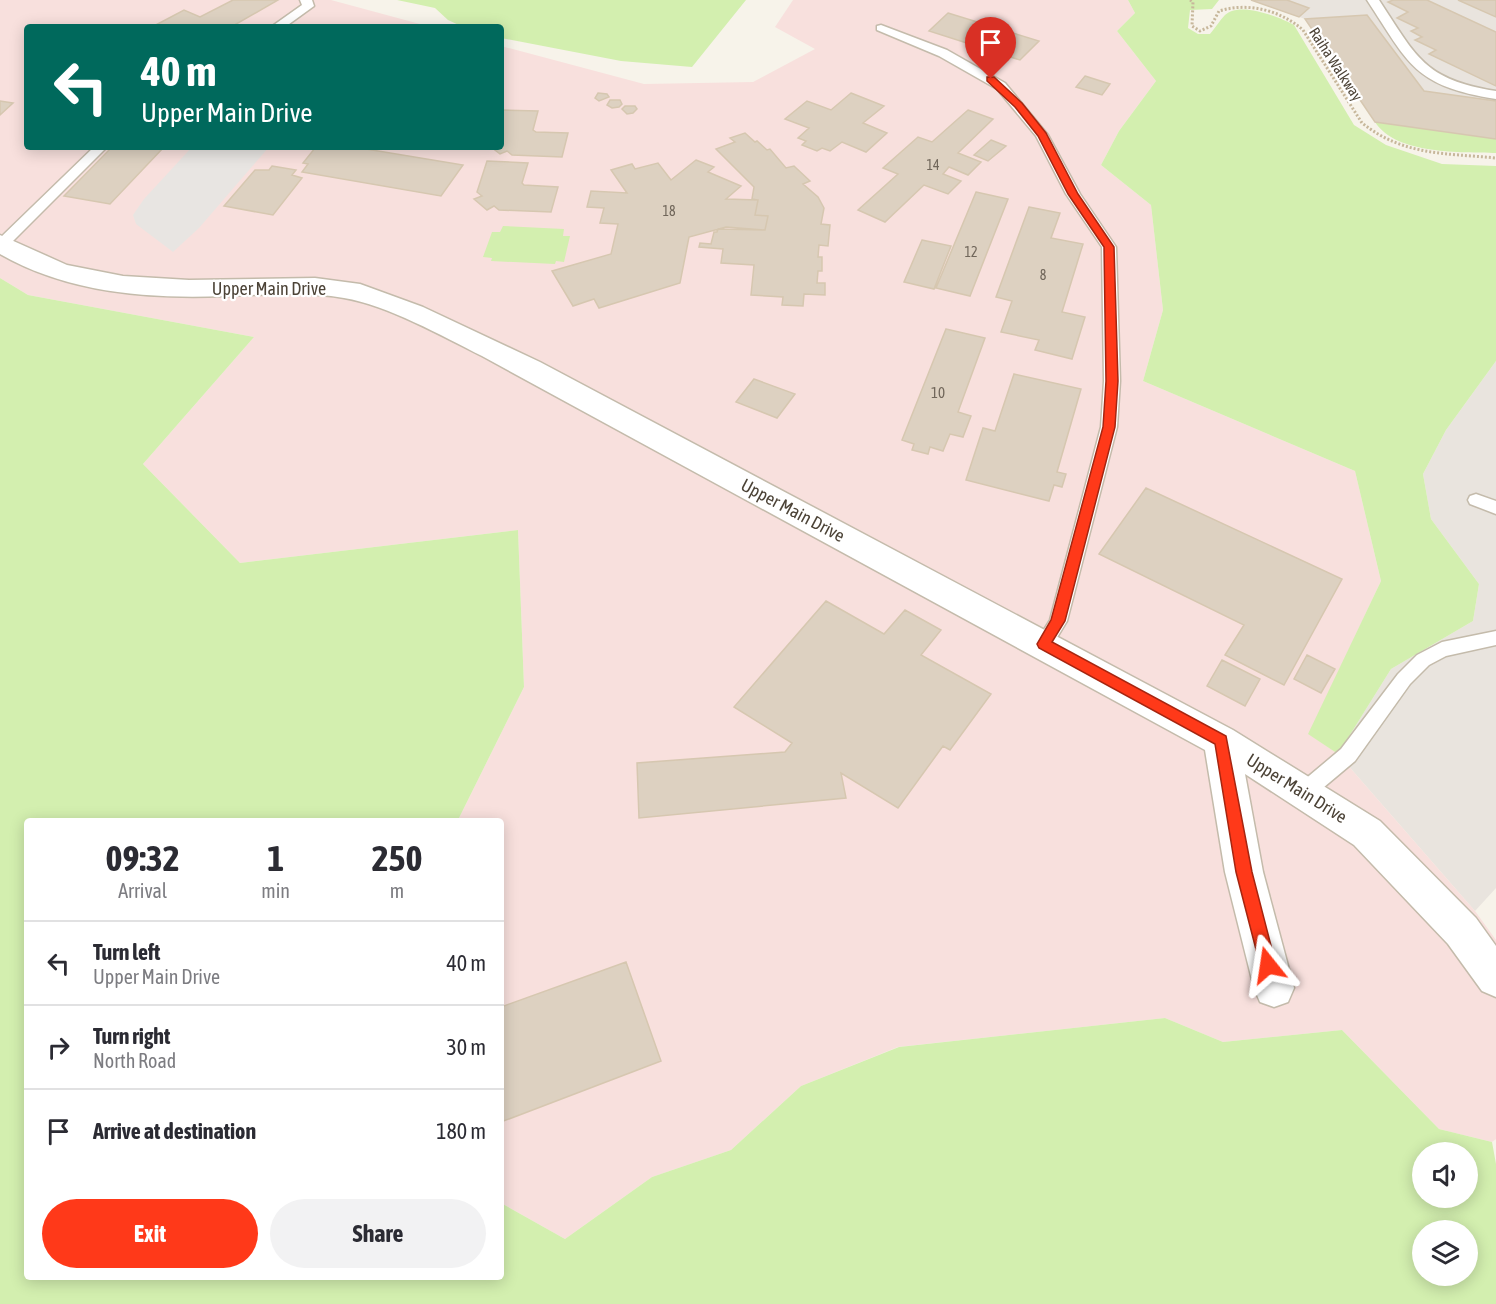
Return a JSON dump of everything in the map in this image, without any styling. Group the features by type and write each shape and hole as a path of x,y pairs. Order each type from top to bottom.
{"street":[{"name":"Upper Main Drive","path":"1,243 22,256 49,266 129,286 174,289 310,286 345,289 371,296 500,352 1044,644 1221,741 1304,792 1367,833 1462,931 1496,978"},
{"path":"1221,741 1244,872 1274,988"}],"lane":[{"path":"281,24 308,6 306,0"},
{"path":"1365,0 1373,0 1412,59 1423,69 1461,88 1496,95"},
{"path":"880,28 964,63 1001,86 1042,135 1073,194 1109,247 1112,381 1109,427 1058,621 1044,644"},
{"path":"1,243 98,150"},
{"path":"1476,500 1496,508"},
{"path":"1304,792 1348,755 1404,679 1423,660 1442,649 1496,638"}],"path":[{"name":"Raiha Walkway","path":"1190,0 1193,2 1192,26 1200,31 1211,26 1220,11 1234,5 1266,9 1290,19 1303,30 1362,123 1389,141 1409,148 1496,158"}],"shaded area":[{"path":"0,0 331,0 420,24 24,24 24,150 504,150 504,47 644,84 753,82 815,49 775,27 793,0 1128,0 1135,13 1117,31 1156,81 1119,131 1101,165 1151,205 1163,310 1143,381 1355,471 1381,581 1309,734 1338,754 1475,911 1496,940 1496,1139 1492,1142 1439,1129 1342,1030 1223,1042 1165,1018 898,1047 801,1086 731,1150 652,1177 565,1239 504,1205 504,818 459,818 524,687 518,530 240,563 143,464 254,337 28,295 0,278"},
{"path":"1251,0 1496,0 1496,139 1375,122 1305,19"},
{"path":"189,150 266,150 199,228 173,252 136,224 133,215 144,199"},
{"path":"1496,361 1496,888 1475,911 1338,754 1391,669 1473,621 1479,584 1431,519 1423,474 1446,430"}],"green space":[{"path":"397,0 746,0 692,67 621,61 504,39 504,24 457,24 448,20 435,8"},
{"path":"1128,0 1219,0 1212,9 1190,10 1188,28 1198,34 1210,34 1225,15 1240,10 1260,12 1294,25 1354,125 1386,145 1442,164 1496,166 1496,361 1446,430 1423,474 1431,519 1479,584 1473,621 1391,669 1338,754 1308,734 1381,581 1355,471 1143,381 1163,310 1151,205 1101,165 1119,131 1156,81 1117,31 1135,13"},
{"path":"1375,122 1496,139 1496,153 1431,150 1414,146 1398,141 1385,133"},
{"path":"503,226 564,229 563,236 570,236 564,262 556,261 555,264 491,261 492,258 483,257 492,232 500,232"},
{"path":"0,278 28,295 254,337 143,464 240,563 518,530 524,687 459,818 24,818 24,1280 504,1280 504,1205 565,1239 652,1177 731,1150 801,1086 899,1047 1165,1018 1223,1042 1342,1030 1439,1129 1492,1142 1496,1164 1496,1304 0,1304"}],"building":[{"path":"233,0 278,0 236,24 158,24 184,10 200,17"},
{"path":"1251,0 1287,0 1309,8 1299,17"},
{"path":"1427,0 1496,32 1496,86 1429,54 1436,50 1415,40 1422,37 1411,31 1418,28 1397,18 1408,12 1388,2"},
{"path":"1458,0 1496,0 1496,17"},
{"path":"948,13 1039,41 1020,60 929,31"},
{"path":"1367,15 1424,91 1496,101 1496,139 1375,122 1305,19"},
{"path":"1085,76 1110,84 1102,95 1076,87"},
{"path":"598,93 607,94 609,97 599,101 595,98"},
{"path":"851,93 884,106 863,123 887,133 866,152 842,142 830,151 822,148 817,151 802,145 806,141 798,138 809,128 785,119 807,101 831,110"},
{"path":"610,100 620,100 622,104 612,108 607,105"},
{"path":"0,101 13,103 0,115"},
{"path":"625,106 635,106 637,109 627,114 622,109"},
{"path":"504,110 538,111 533,130 568,133 562,157 512,155 507,151 500,154 495,150 504,150"},
{"path":"968,110 993,119 958,153 981,162 968,175 949,167 943,174 961,181 948,194 924,185 885,222 858,210 898,174 883,168 918,137 932,142"},
{"path":"745,133 767,150 770,149 786,168 794,166 810,181 803,184 818,197 824,208 821,224 830,225 828,246 819,245 818,257 822,257 822,271 818,271 817,283 825,283 825,295 804,294 803,306 782,305 783,297 751,295 754,265 721,263 723,249 699,247 700,243 711,244 714,232 718,229 765,230 768,216 755,215 758,200 752,199 754,187 716,149 735,142 730,138"},
{"path":"991,140 1006,146 988,161 974,155"},
{"path":"109,150 161,150 110,204 64,196"},
{"path":"313,150 372,150 463,165 441,196 302,172 308,164 303,163"},
{"path":"696,160 714,167 708,172 741,186 726,199 758,200 755,215 768,216 765,230 726,227 689,237 680,283 599,308 594,299 573,306 552,271 611,254 618,224 600,223 604,208 587,207 591,191 627,193 611,170 632,164 635,169 658,163 671,180"},
{"path":"487,161 528,163 522,183 524,185 558,187 551,212 499,210 494,206 487,210 474,199 482,196 477,192"},
{"path":"272,166 296,170 292,175 302,178 273,215 224,206 255,170 269,170"},
{"path":"976,192 1008,199 970,296 936,288"},
{"path":"1029,207 1060,213 1051,238 1083,244 1062,312 1085,317 1072,359 1035,350 1039,340 1001,332 1012,301 996,297"},
{"path":"922,240 951,246 934,289 904,282"},
{"path":"946,329 985,338 958,412 971,416 963,437 950,434 943,451 930,447 928,454 912,450 914,444 902,440"},
{"path":"1014,374 1081,389 1057,472 1066,474 1062,487 1054,485 1049,501 966,480 983,428 995,431"},
{"path":"754,379 795,394 777,418 736,402"},
{"path":"1146,488 1342,579 1284,685 1225,655 1244,625 1099,554"},
{"path":"826,601 884,634 905,610 941,630 921,655 991,694 950,750 943,746 898,808 841,773 846,798 639,818 637,763 785,752 792,743 734,707"},
{"path":"1307,655 1335,669 1321,693 1294,679"},
{"path":"1222,660 1260,679 1245,706 1207,686"},
{"path":"626,962 661,1061 504,1121 504,1006"}],"route":[{"path":"991,79 1019,105 1042,135 1073,194 1109,247 1112,381 1109,427 1058,621 1044,644 1221,741 1244,872 1268,965"}]}
